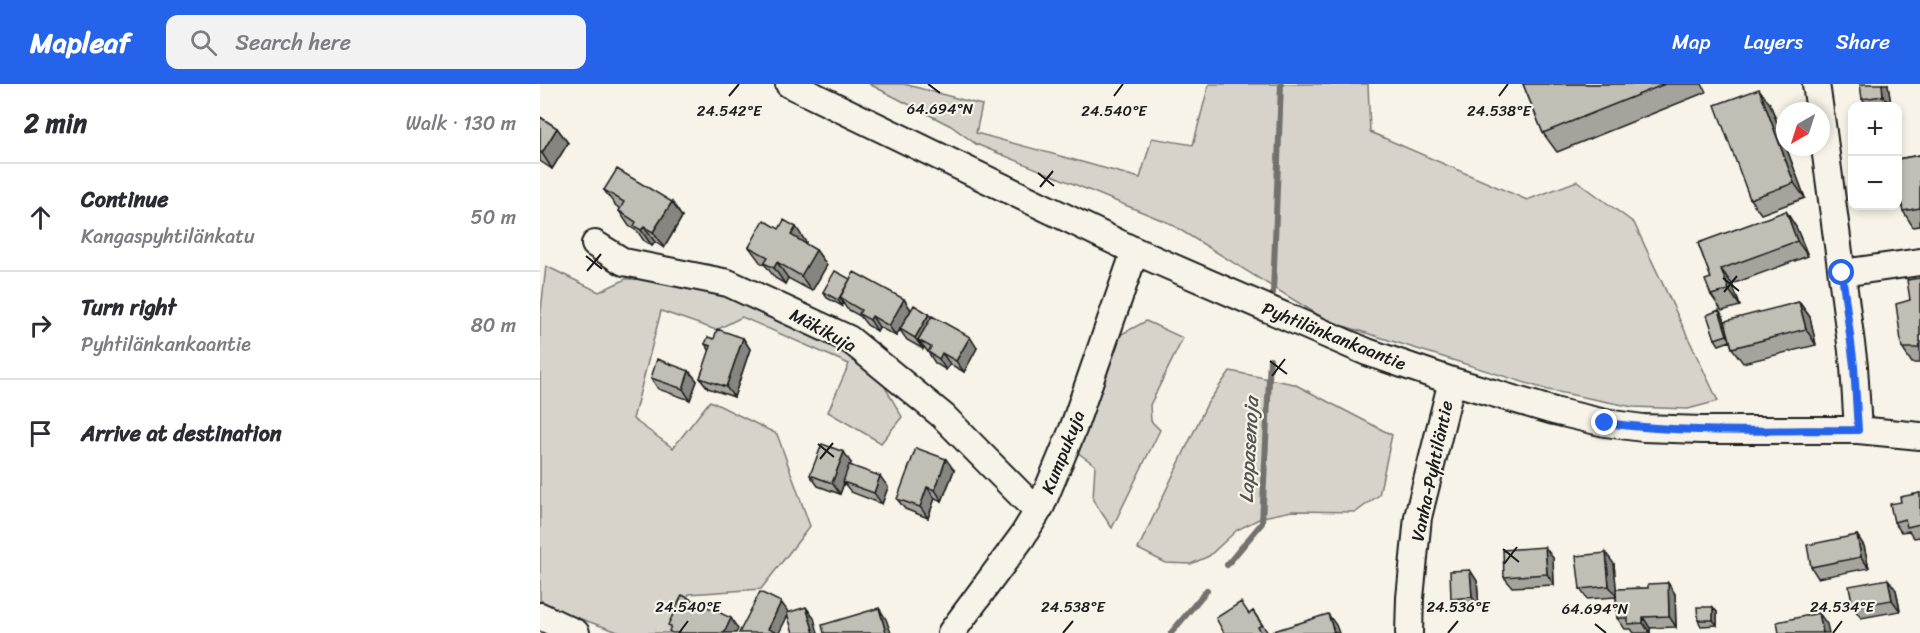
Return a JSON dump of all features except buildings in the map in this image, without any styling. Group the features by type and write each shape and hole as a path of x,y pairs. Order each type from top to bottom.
{"street":[{"name":"Pyhtilänkankaantie","path":"789,84 1135,251 1367,352 1452,381 1564,414 1643,428 1858,430 1920,436"},
{"path":"1816,84 1819,102"},
{"path":"1826,156 1854,366 1858,430"},
{"name":"Mäkikuja","path":"595,244 624,262 728,283 849,339 943,416 1026,500 1041,506"},
{"name":"Kumpukuja","path":"951,633 1022,537 1041,506 1073,429 1135,251"},
{"path":"1842,273 1920,262"},
{"name":"Vanha-Pyhtiläntie","path":"1409,633 1418,517 1452,381"},
{"path":"540,616 576,633"}],"shaded area":[{"path":"869,84 904,84 982,105 976,133 1140,178 1152,138 1193,145 1209,84 1368,84 1370,132 1527,200 1577,181 1634,223 1718,401 1688,409 1633,407 1548,390 1328,321 1169,223 976,144 951,126"},
{"path":"546,266 599,292 626,279 676,279 743,299 876,371 902,417 881,443 828,412 849,364 742,317 716,330 661,311 633,419 673,448 710,401 777,434 810,526 761,589 689,594 670,633 621,633 567,614 540,600 540,319"},
{"path":"1146,321 1183,338 1150,405 1151,421 1160,430 1112,528 1093,500 1095,465 1074,450 1116,337"},
{"path":"1230,371 1294,384 1392,435 1379,495 1356,512 1292,511 1263,517 1237,530 1209,556 1191,564 1166,563 1138,549 1207,404"}],"waterway":[{"name":"Lappasenoja","path":"1273,293 1281,84"},
{"name":"Lappasenoja","path":"1227,565 1262,523 1270,359"},
{"name":"Lappasenoja","path":"1171,633 1207,590"}],"route":[{"path":"1605,423 1643,428 1702,430 1858,430 1854,366 1842,273"}]}
